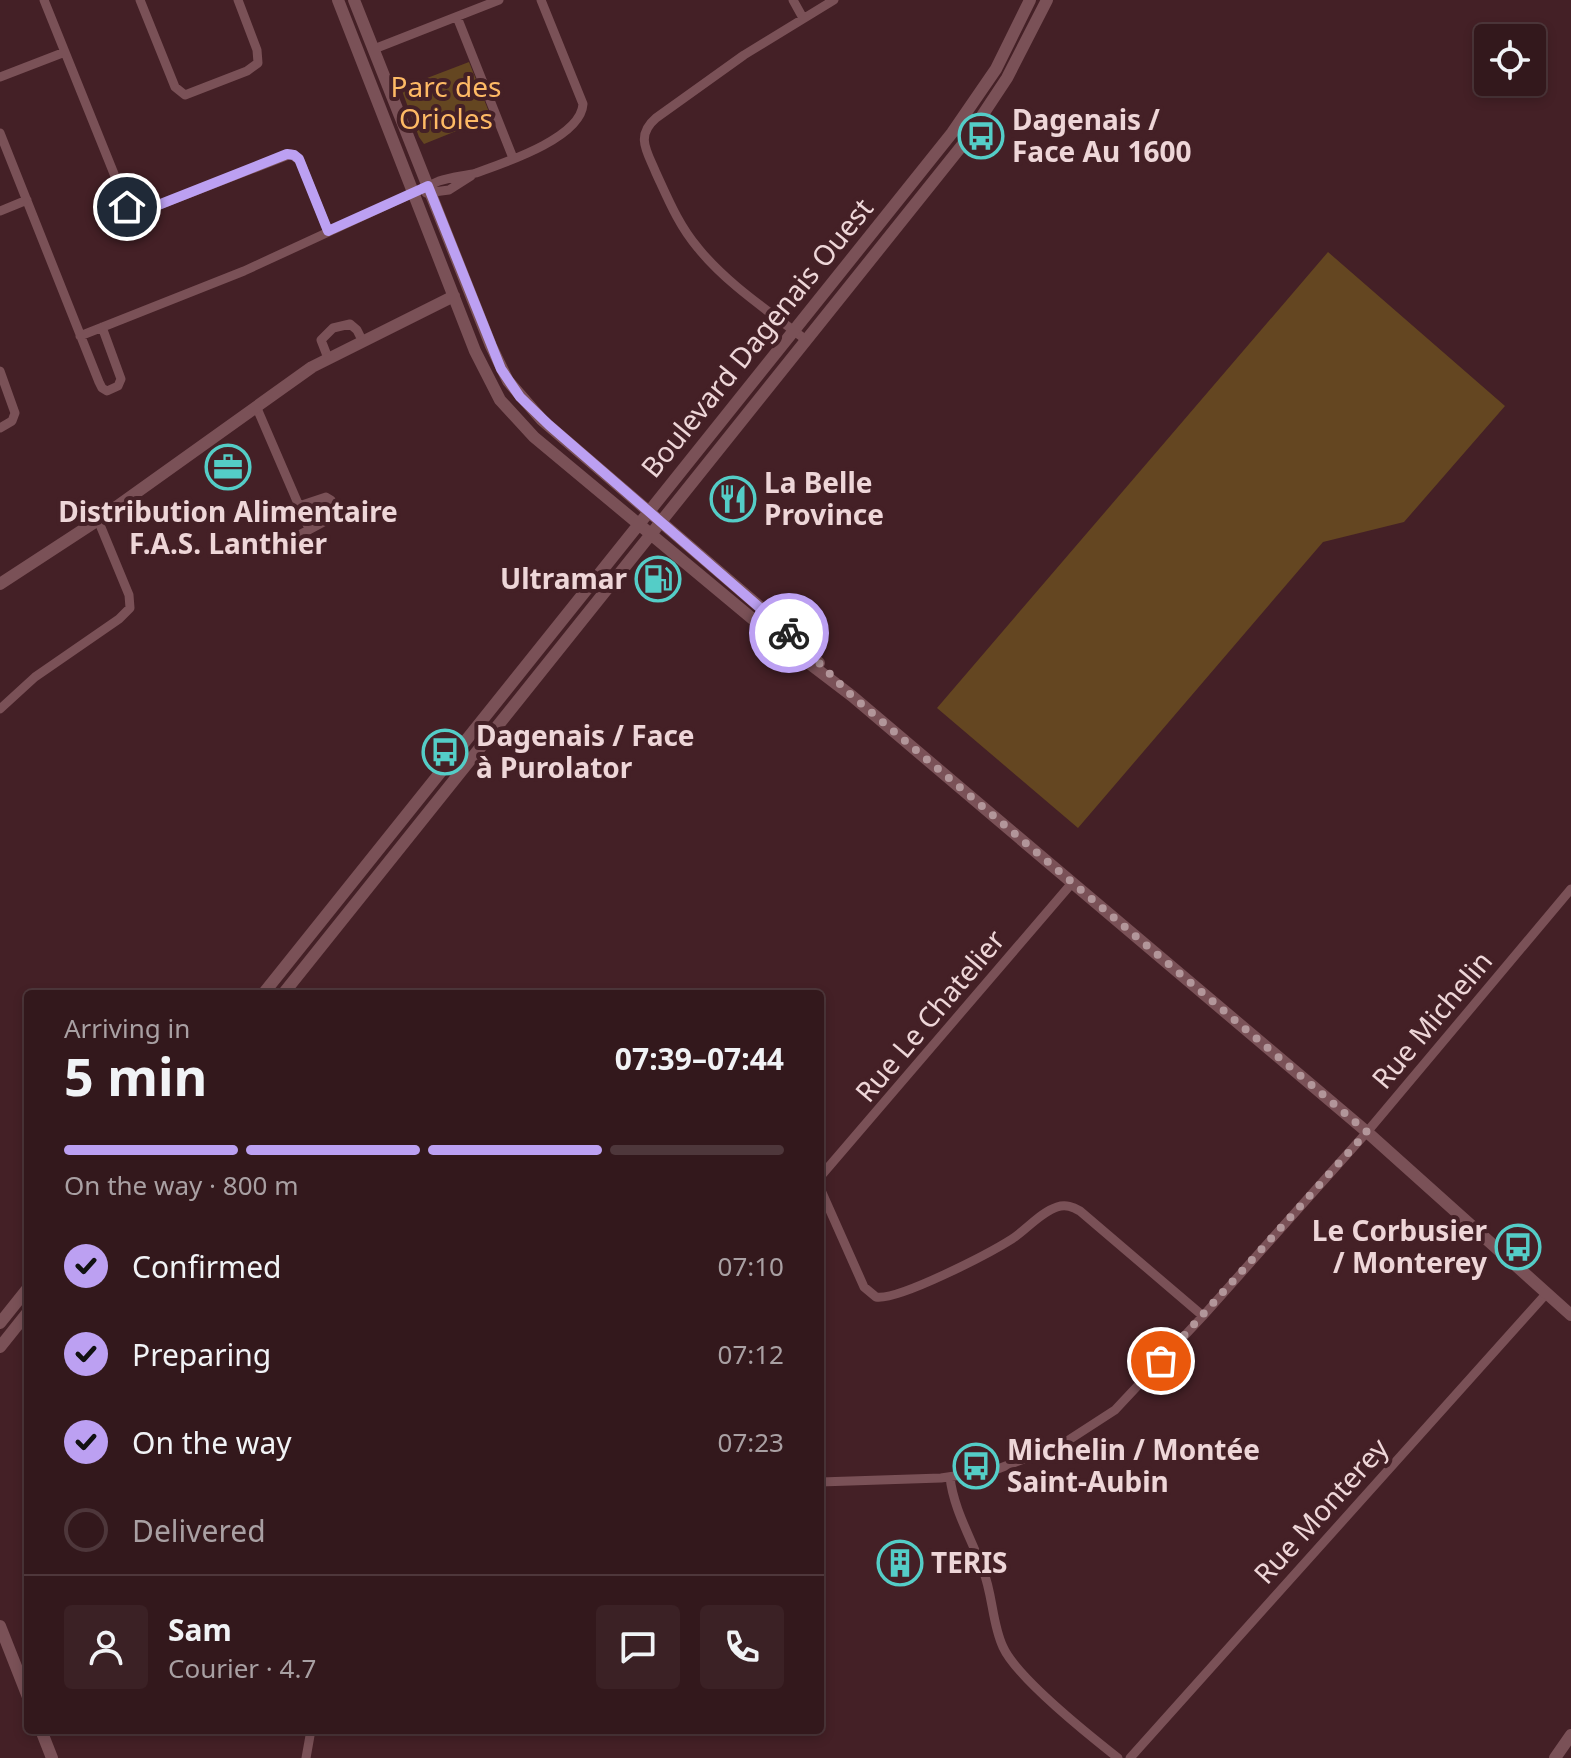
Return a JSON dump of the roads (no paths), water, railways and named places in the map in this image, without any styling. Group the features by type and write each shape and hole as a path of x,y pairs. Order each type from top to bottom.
{"street":[{"path":"44,0 129,211 141,212 291,154 299,159 328,231"},
{"path":"140,0 175,87 180,93 188,95 252,69 258,63 257,50 238,0"},
{"path":"338,0 485,373 512,416 772,635 852,696 1367,1132 1571,1315"},
{"path":"354,0 491,346 508,381 542,420 781,625 852,696"},
{"path":"374,49 499,0"},
{"path":"80,336 236,274 415,193 449,190 474,173 550,143 578,118 583,107 541,0"},
{"path":"793,0 803,18"},
{"path":"806,340 698,249 670,205 643,136 656,118 744,55 834,0"},
{"name":"Boulevard Dagenais Ouest","path":"266,990 963,119 999,63 1030,0"},
{"name":"Boulevard Dagenais Ouest","path":"286,990 979,121 1016,64 1047,0"},
{"path":"457,17 513,158"},
{"path":"0,77 65,52"},
{"path":"0,133 102,388 110,390 118,386 121,379 102,327"},
{"path":"0,211 27,200"},
{"path":"0,584 98,520 328,358 454,296"},
{"path":"328,358 321,339 333,328 350,324 362,340"},
{"path":"0,371 15,413 12,421 0,428"},
{"path":"256,406 309,529"},
{"path":"273,549 333,516 335,510 331,500 321,497 299,506"},
{"path":"0,709 35,677 119,619 130,608 129,595 98,520"},
{"name":"Rue Le Chatelier","path":"824,1172 1072,883"},
{"name":"Rue Michelin","path":"824,1482 950,1477 990,1471 1021,1462 1083,1433 1129,1397 1367,1132 1571,889"},
{"path":"824,1197 864,1287 875,1296 893,1296 980,1257 1011,1240 1052,1209 1068,1206 1080,1211 1203,1316"},
{"path":"0,1323 24,1293"},
{"name":"Rue Monterey","path":"1130,1758 1546,1294"},
{"path":"0,1347 24,1317"},
{"path":"950,1477 953,1494 989,1585 1000,1638 1008,1656 1039,1690 1118,1758"},
{"path":"0,1626 24,1687"},
{"path":"43,1734 52,1758"},
{"path":"306,1758 310,1734"},
{"path":"1555,1758 1571,1735"}],"place":[{"name":"Dagenais / Face Au 1600","path":"981,136"},
{"name":"Distribution Alimentaire F.A.S. Lanthier","path":"228,467"},
{"name":"La Belle Province","path":"733,499"},
{"name":"Ultramar","path":"658,579"},
{"name":"Dagenais / Face à Purolator","path":"445,752"},
{"name":"Le Corbusier / Monterey","path":"1518,1247"},
{"name":"Michelin / Montée Saint-Aubin","path":"976,1466"},
{"name":"TERIS","path":"900,1563"}],"park label":[{"name":"Parc des Orioles","path":"446,103"}]}
